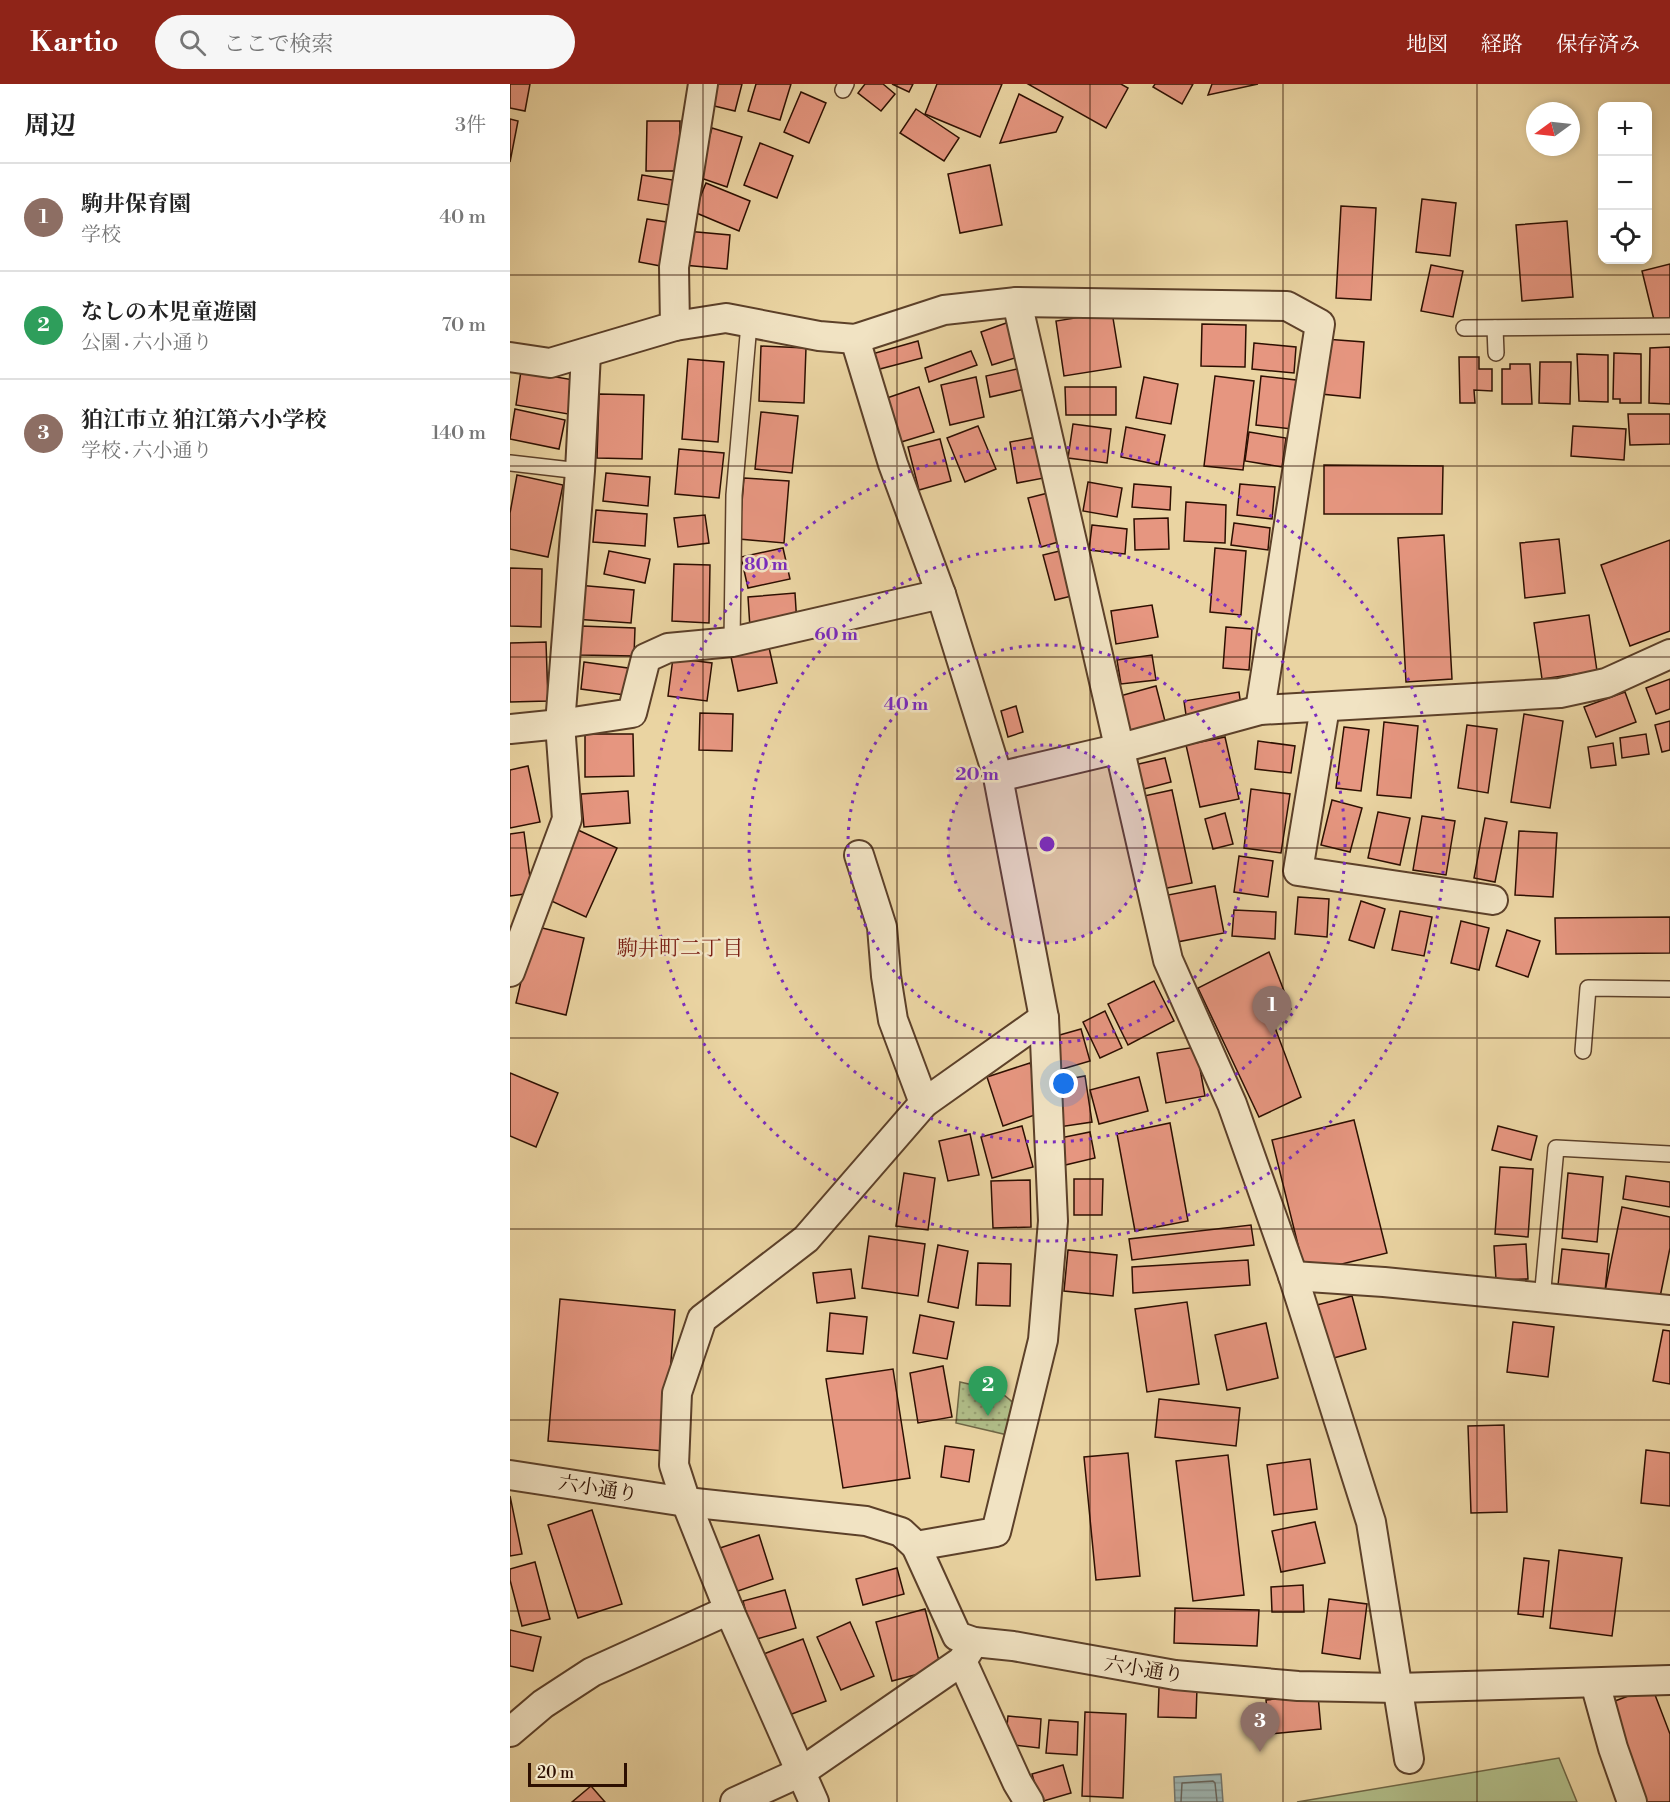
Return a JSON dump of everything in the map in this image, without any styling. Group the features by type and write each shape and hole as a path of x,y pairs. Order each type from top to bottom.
{"street":[{"path":"675,326 674,267 703,84"},
{"path":"1017,302 1168,960 1232,1104 1293,1276 1371,1522 1410,1759"},
{"path":"510,357 550,363 675,326 726,318 819,336 855,339 944,310 1017,302 1287,306 1320,324 1260,710"},
{"path":"855,339 892,464 941,594 998,777 1044,1018 1053,1221 1044,1340 996,1532 916,1546 957,1636 968,1652 1017,1782 1029,1802"},
{"path":"510,972 519,925 567,819 560,724 586,353"},
{"path":"510,729 632,713 646,658 668,648 732,642 941,594"},
{"path":"998,777 1121,748 1260,710 1560,693 1606,683 1670,654"},
{"path":"1325,706 1298,871 1493,900"},
{"path":"859,855 882,927 893,1020 924,1103"},
{"path":"814,1802 729,1610 686,1502 674,1465 677,1393 702,1319 806,1239 924,1103 1044,1018"},
{"path":"1293,1276 1384,1282 1670,1310"},
{"name":"六小通り","path":"510,1475 686,1502 866,1521 901,1532 916,1546"},
{"path":"510,1732 543,1704 592,1672 729,1610"},
{"name":"六小通り","path":"968,1652 1013,1646 1175,1675 1298,1686 1397,1688 1670,1680"},
{"path":"735,1802 801,1772 968,1652"},
{"path":"1595,1683 1613,1748 1632,1802"}],"lane":[{"path":"732,642 734,495 750,324"},
{"path":"1464,328 1670,326"},
{"path":"1495,328 1496,353"},
{"path":"510,463 579,471"},
{"path":"1583,1051 1588,988 1670,989"},
{"path":"1542,1299 1556,1148 1670,1154"}],"green space":[{"path":"960,1382 999,1391 1021,1409 1012,1436 956,1423"},
{"path":"1559,1758 1577,1802 1297,1802"}],"water":[{"path":"1221,1774 1223,1802 1175,1802 1174,1777"}],"building":[{"path":"510,84 530,84 525,111 510,108"},
{"path":"711,84 742,84 735,111 706,104"},
{"path":"756,84 791,84 780,120 748,111"},
{"path":"865,84 883,84 895,94 881,111 858,93"},
{"path":"892,84 913,84 909,92"},
{"path":"937,84 1002,84 980,137 925,114"},
{"path":"1028,84 1121,84 1128,88 1106,128"},
{"path":"1155,84 1193,84 1182,104 1153,87"},
{"path":"1212,84 1258,84 1208,95"},
{"path":"801,92 826,103 809,143 784,132"},
{"path":"1019,94 1063,117 1056,132 1000,143"},
{"path":"916,109 959,138 944,161 900,133"},
{"path":"510,119 518,121 510,162"},
{"path":"647,121 680,121 679,171 646,171"},
{"path":"712,128 742,137 727,187 698,177"},
{"path":"760,143 793,156 777,198 744,185"},
{"path":"990,165 1002,225 960,233 948,174"},
{"path":"642,175 679,181 675,206 638,200"},
{"path":"706,183 750,201 739,231 694,212"},
{"path":"1422,199 1456,203 1450,256 1416,252"},
{"path":"1341,206 1376,208 1371,300 1336,298"},
{"path":"647,219 673,223 666,267 639,262"},
{"path":"1567,221 1573,297 1522,301 1516,225"},
{"path":"686,231 730,235 727,269 683,265"},
{"path":"1670,264 1670,321 1655,324 1642,271"},
{"path":"1431,265 1463,271 1453,317 1421,311"},
{"path":"1112,312 1121,367 1064,376 1056,321"},
{"path":"1009,322 1021,356 992,365 981,332"},
{"path":"1202,324 1246,325 1245,367 1201,366"},
{"path":"1325,339 1364,342 1360,398 1321,394"},
{"path":"918,341 922,358 876,370 872,354"},
{"path":"1254,343 1296,347 1294,373 1252,369"},
{"path":"761,346 806,348 804,403 759,401"},
{"path":"1670,347 1670,404 1649,403 1650,348"},
{"path":"971,351 977,365 929,382 925,368"},
{"path":"1614,353 1641,354 1641,403 1620,403 1620,399 1613,399"},
{"path":"1577,354 1608,355 1608,402 1579,401"},
{"path":"1459,357 1479,357 1479,369 1492,369 1492,391 1474,390 1475,403 1460,403"},
{"path":"688,359 724,362 718,442 682,439"},
{"path":"1540,362 1571,362 1570,404 1539,403"},
{"path":"1510,364 1530,364 1532,404 1502,404 1502,369 1510,369"},
{"path":"1030,366 1034,387 990,397 986,376"},
{"path":"521,371 574,380 568,414 516,405"},
{"path":"1215,376 1254,381 1243,470 1204,466"},
{"path":"1261,376 1296,380 1292,429 1256,425"},
{"path":"976,377 984,417 950,425 941,385"},
{"path":"1144,377 1178,384 1171,424 1136,418"},
{"path":"919,387 934,432 898,443 884,399"},
{"path":"1065,387 1116,387 1116,415 1066,415"},
{"path":"599,394 644,395 642,459 597,458"},
{"path":"515,409 565,420 559,449 510,439"},
{"path":"761,412 798,416 792,473 755,469"},
{"path":"1628,414 1670,414 1670,444 1630,445"},
{"path":"1073,424 1111,429 1107,463 1068,458"},
{"path":"978,426 996,469 965,482 947,438"},
{"path":"1573,426 1626,429 1624,460 1571,456"},
{"path":"1126,427 1165,435 1159,465 1121,457"},
{"path":"1249,432 1286,438 1282,467 1245,461"},
{"path":"1037,437 1044,478 1017,483 1010,442"},
{"path":"940,439 951,481 919,490 908,447"},
{"path":"679,449 724,453 719,498 675,494"},
{"path":"1324,465 1443,466 1442,514 1324,514"},
{"path":"606,473 650,477 648,506 603,501"},
{"path":"517,475 563,485 548,557 510,549 510,513"},
{"path":"744,478 789,481 784,543 739,539"},
{"path":"1088,482 1122,488 1117,517 1083,511"},
{"path":"1134,484 1171,487 1170,510 1132,507"},
{"path":"1240,484 1275,487 1272,519 1237,515"},
{"path":"1052,492 1065,540 1041,547 1028,498"},
{"path":"1186,502 1226,505 1225,543 1184,541"},
{"path":"596,510 647,514 645,546 593,542"},
{"path":"705,515 709,543 678,547 674,518"},
{"path":"1168,518 1169,549 1135,550 1134,519"},
{"path":"1234,523 1270,528 1268,550 1231,545"},
{"path":"1092,525 1127,529 1125,554 1089,550"},
{"path":"1444,535 1452,679 1406,682 1398,538"},
{"path":"1559,539 1565,593 1525,598 1520,543"},
{"path":"1670,540 1670,631 1630,646 1601,565"},
{"path":"783,548 790,579 748,588 741,557"},
{"path":"1215,548 1246,551 1241,615 1210,612"},
{"path":"1068,549 1080,594 1055,600 1043,555"},
{"path":"609,551 650,559 645,583 604,574"},
{"path":"674,564 710,565 709,623 672,621"},
{"path":"510,568 542,569 541,627 510,626"},
{"path":"577,585 634,590 631,623 574,619"},
{"path":"795,593 797,625 750,628 748,597"},
{"path":"1152,605 1158,637 1116,644 1111,611"},
{"path":"1589,615 1597,671 1542,679 1534,623"},
{"path":"581,626 635,628 634,656 580,655"},
{"path":"1226,627 1252,629 1249,670 1223,668"},
{"path":"546,642 548,701 510,702 510,643"},
{"path":"768,643 777,683 738,691 730,652"},
{"path":"1152,655 1156,680 1121,684 1117,660"},
{"path":"673,658 712,663 707,701 668,696"},
{"path":"584,662 635,669 632,696 581,689"},
{"path":"1670,679 1670,709 1656,714 1646,688"},
{"path":"1156,686 1167,729 1131,739 1120,696"},
{"path":"1239,692 1242,713 1187,722 1184,701"},
{"path":"1625,692 1636,722 1596,737 1584,707"},
{"path":"1016,706 1023,732 1008,737 1001,711"},
{"path":"700,713 733,714 732,751 699,750"},
{"path":"1524,714 1563,721 1550,808 1511,802"},
{"path":"1670,721 1670,750 1662,752 1655,725"},
{"path":"1384,722 1418,726 1411,798 1377,795"},
{"path":"1467,725 1497,729 1488,793 1458,788"},
{"path":"1344,727 1369,730 1361,791 1336,788"},
{"path":"585,734 633,734 634,776 585,777"},
{"path":"1646,734 1649,754 1622,758 1620,738"},
{"path":"1225,737 1239,799 1200,807 1186,745"},
{"path":"1258,741 1295,746 1291,773 1255,769"},
{"path":"1613,743 1616,765 1591,768 1588,747"},
{"path":"1165,758 1171,782 1136,791 1130,766"},
{"path":"528,766 540,822 510,828 510,770"},
{"path":"1251,789 1290,794 1281,853 1244,848"},
{"path":"1172,790 1192,883 1162,889 1144,796"},
{"path":"628,791 630,823 584,827 581,794"},
{"path":"1332,800 1362,808 1350,852 1321,845"},
{"path":"1378,812 1410,818 1400,865 1368,858"},
{"path":"1225,813 1233,844 1213,849 1205,819"},
{"path":"1422,816 1455,821 1446,875 1413,870"},
{"path":"1485,818 1507,822 1495,882 1474,878"},
{"path":"578,830 617,848 586,917 547,899"},
{"path":"1519,831 1557,833 1553,897 1515,895"},
{"path":"524,832 532,893 510,896 510,834"},
{"path":"1239,856 1273,861 1268,897 1234,892"},
{"path":"1215,886 1224,933 1177,942 1168,895"},
{"path":"1298,897 1329,899 1327,937 1295,934"},
{"path":"1361,901 1385,909 1374,948 1349,940"},
{"path":"1234,910 1276,912 1275,939 1232,936"},
{"path":"1400,911 1432,917 1424,956 1392,950"},
{"path":"1670,917 1670,953 1556,954 1555,918"},
{"path":"1461,921 1489,928 1479,970 1451,963"},
{"path":"534,926 584,938 566,1015 516,1003"},
{"path":"1507,930 1540,941 1528,977 1496,966"},
{"path":"1269,952 1291,1009 1271,1017 1301,1097 1259,1117 1198,988"},
{"path":"1154,981 1174,1021 1128,1045 1108,1004"},
{"path":"1105,1011 1122,1048 1100,1058 1083,1022"},
{"path":"1081,1029 1090,1061 1059,1070 1049,1038"},
{"path":"1196,1047 1205,1096 1166,1103 1157,1053"},
{"path":"1030,1063 1046,1111 1003,1126 987,1077"},
{"path":"510,1073 558,1093 536,1147 510,1136"},
{"path":"1085,1076 1092,1122 1059,1127 1052,1082"},
{"path":"1139,1077 1148,1111 1099,1124 1090,1090"},
{"path":"1354,1120 1387,1253 1305,1273 1272,1140"},
{"path":"1170,1123 1188,1221 1135,1231 1117,1134"},
{"path":"1022,1126 1033,1167 992,1178 981,1137"},
{"path":"1498,1126 1537,1136 1531,1160 1492,1150"},
{"path":"1090,1132 1095,1158 1061,1166 1055,1139"},
{"path":"970,1134 979,1175 948,1181 939,1141"},
{"path":"1500,1167 1533,1169 1528,1237 1495,1234"},
{"path":"904,1173 935,1178 928,1230 896,1226"},
{"path":"1568,1173 1603,1177 1597,1242 1562,1238"},
{"path":"1626,1176 1670,1182 1670,1207 1623,1199"},
{"path":"1074,1179 1103,1179 1102,1215 1074,1215"},
{"path":"1030,1180 1031,1227 993,1228 991,1181"},
{"path":"1622,1207 1670,1217 1670,1248 1659,1302 1605,1291"},
{"path":"1251,1225 1254,1245 1132,1260 1129,1239"},
{"path":"869,1236 925,1244 918,1296 862,1288"},
{"path":"1526,1244 1528,1279 1496,1280 1494,1246"},
{"path":"938,1245 968,1251 958,1308 928,1302"},
{"path":"1562,1249 1609,1254 1605,1291 1558,1285"},
{"path":"1068,1250 1117,1255 1113,1296 1064,1291"},
{"path":"1248,1260 1250,1285 1133,1293 1132,1267"},
{"path":"978,1263 1011,1264 1010,1306 976,1305"},
{"path":"851,1269 855,1298 817,1303 813,1273"},
{"path":"1352,1296 1366,1349 1323,1361 1309,1307"},
{"path":"560,1299 675,1310 664,1451 548,1441"},
{"path":"1187,1302 1199,1384 1147,1392 1135,1309"},
{"path":"830,1313 867,1317 863,1354 827,1351"},
{"path":"920,1315 954,1322 947,1359 913,1353"},
{"path":"1513,1322 1554,1327 1548,1377 1507,1372"},
{"path":"1266,1323 1278,1378 1227,1390 1215,1335"},
{"path":"1663,1330 1670,1331 1670,1384 1653,1381"},
{"path":"943,1366 952,1417 918,1423 910,1373"},
{"path":"893,1369 910,1478 843,1488 826,1379"},
{"path":"1159,1399 1240,1408 1236,1446 1155,1437"},
{"path":"1504,1425 1507,1512 1471,1513 1468,1426"},
{"path":"945,1446 974,1450 969,1482 941,1477"},
{"path":"1646,1450 1670,1453 1670,1506 1641,1503"},
{"path":"1128,1453 1140,1576 1096,1580 1084,1457"},
{"path":"1228,1455 1244,1595 1193,1601 1176,1461"},
{"path":"1310,1459 1317,1509 1274,1515 1267,1465"},
{"path":"510,1496 522,1554 510,1556"},
{"path":"592,1510 622,1604 578,1618 548,1525"},
{"path":"1315,1522 1325,1563 1281,1572 1272,1531"},
{"path":"759,1535 773,1579 732,1593 717,1549"},
{"path":"1559,1550 1622,1558 1612,1636 1550,1628"},
{"path":"1524,1558 1549,1561 1543,1617 1518,1614"},
{"path":"535,1562 550,1619 522,1626 510,1580 510,1569"},
{"path":"897,1568 904,1594 863,1605 856,1579"},
{"path":"1303,1585 1304,1612 1272,1612 1271,1587"},
{"path":"785,1590 796,1628 753,1640 743,1601"},
{"path":"1329,1599 1367,1604 1360,1659 1322,1653"},
{"path":"1175,1608 1259,1610 1257,1646 1174,1643"},
{"path":"925,1609 941,1668 892,1681 876,1622"},
{"path":"850,1622 874,1676 841,1690 817,1637"},
{"path":"510,1630 541,1637 533,1671 510,1666"},
{"path":"803,1639 826,1701 784,1717 761,1655"},
{"path":"1159,1687 1197,1688 1196,1718 1158,1717"},
{"path":"1652,1687 1670,1734 1670,1802 1644,1802 1607,1704"},
{"path":"1318,1695 1321,1729 1269,1734 1266,1700"},
{"path":"1085,1712 1126,1714 1123,1798 1082,1796"},
{"path":"1008,1716 1041,1719 1039,1748 1005,1744"},
{"path":"1049,1720 1078,1722 1077,1755 1046,1753"},
{"path":"1063,1765 1071,1793 1040,1802 1032,1774"},
{"path":"591,1786 605,1802 572,1802"}],"place":[{"name":"駒井保育園","path":"1272,1036"},
{"name":"なしの木児童遊園","path":"988,1416"},
{"name":"狛江市立 狛江第六小学校","path":"1260,1752"}],"district":[{"name":"駒井町二丁目","path":"680,948"}]}
